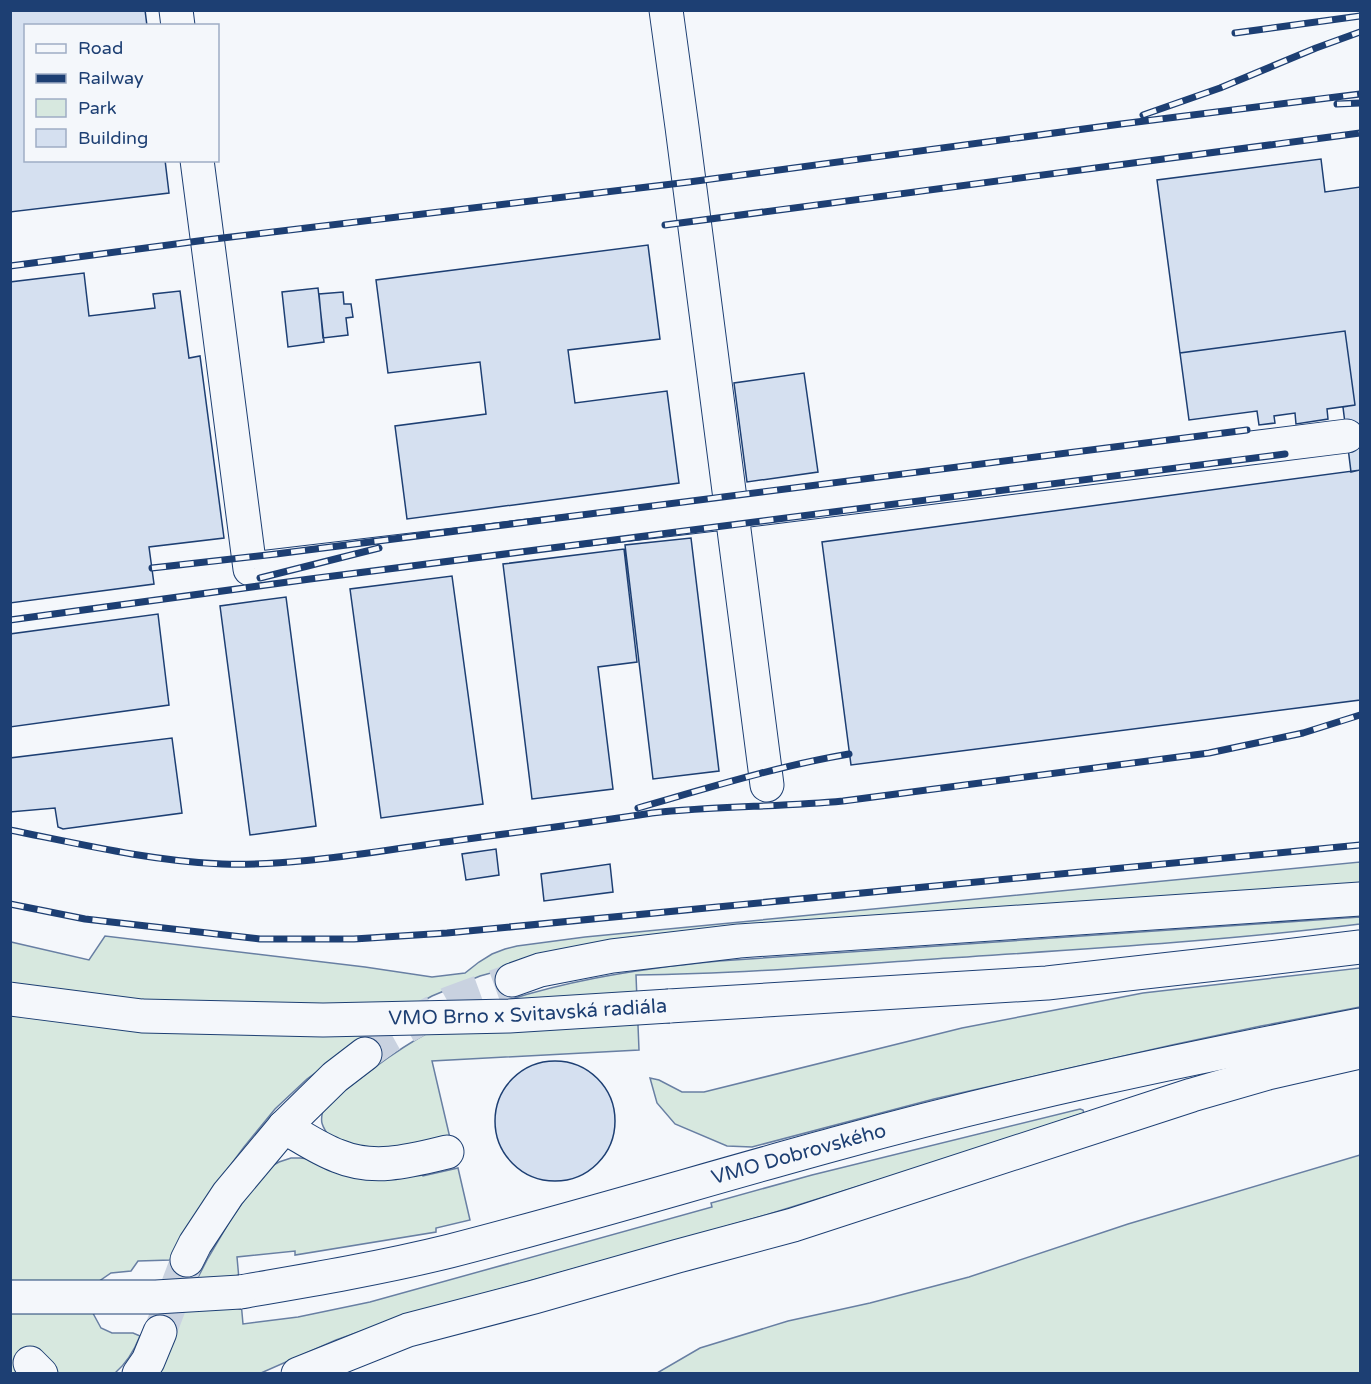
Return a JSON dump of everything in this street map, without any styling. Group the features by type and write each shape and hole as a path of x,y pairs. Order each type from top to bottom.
{"main road":[{"path":"666,10 767,784"},
{"path":"197,162 250,569 1347,436"},
{"path":"512,980 540,970 612,957 739,941 1360,900"},
{"name":"VMO Brno x Svitavská radiála","path":"10,999 142,1016 323,1020 509,1016 1047,982 1360,947"},
{"name":"VMO Dobrovského","path":"10,1298 156,1297 240,1292 330,1276 448,1251 950,1114 1062,1087 1360,1024"},
{"path":"298,1374 408,1330 793,1225 1192,1095 1268,1073 1360,1052"},
{"path":"187,1260 228,1194 284,1127 335,1077 365,1054"},
{"path":"284,1127 337,1156 358,1163 381,1165 399,1163 447,1152"},
{"path":"139,1374 160,1332"}],"green space":[{"path":"1360,862 1360,884 553,956 480,976 432,996 396,1016 307,1079 275,1109 244,1147 212,1190 171,1260 138,1261 131,1271 111,1273 82,1293 101,1328 112,1333 133,1333 140,1336 130,1356 115,1373 11,1374 11,942 89,960 105,936 432,977 465,973 492,954 505,949 585,937"},
{"path":"1360,917 1360,924 1155,944 792,969 636,975 639,1050 432,1061 450,1138 394,1152 334,1143 322,1121 325,1106 383,1062 429,1032 456,1019 534,992 595,978 719,961"},
{"path":"1360,968 1360,1007 1172,1045 934,1099 752,1147 727,1146 675,1124 657,1103 650,1078 682,1092 704,1092 962,1028 1143,993"},
{"path":"1080,1109 1084,1113 956,1156 766,1215 410,1314 336,1340 261,1373 158,1374 193,1287 231,1219 266,1169 291,1158 420,1171 423,1176 458,1168 470,1220 436,1228 436,1232 295,1255 295,1251 237,1257 243,1324 298,1317 370,1302 712,1207 711,1203 812,1175"},
{"path":"1360,1155 1360,1373 657,1373 700,1348 788,1321 870,1303 969,1277 1128,1224"}],"building":[{"path":"10,10 145,10 147,24 24,24 24,162 165,162 169,193 10,212"},
{"path":"1321,159 1325,192 1360,187 1360,470 1351,472 1343,407 1355,405 1345,331 1180,353 1157,180"},
{"path":"648,245 660,339 568,350 575,403 667,391 679,483 407,519 395,426 486,414 480,362 388,373 376,280"},
{"path":"84,273 89,316 155,308 153,294 180,291 189,358 200,356 224,538 149,547 154,584 10,603 10,282"},
{"path":"318,288 324,342 288,347 282,292"},
{"path":"343,292 344,304 351,304 353,317 346,318 348,335 323,338 319,294"},
{"path":"1345,331 1355,405 1327,409 1328,419 1296,424 1295,413 1274,416 1275,423 1259,425 1257,411 1189,420 1180,353"},
{"path":"804,373 818,472 747,482 734,383"},
{"path":"1360,470 1360,700 851,765 822,542"},
{"path":"691,538 719,771 653,779 625,545"},
{"path":"624,549 637,662 598,667 613,789 532,799 503,564"},
{"path":"452,576 483,804 381,818 350,589"},
{"path":"286,597 316,826 250,835 220,606"},
{"path":"158,614 169,705 10,727 10,634"},
{"path":"172,738 182,813 63,829 58,827 55,808 10,812 10,758"},
{"path":"496,849 499,875 466,880 462,854"},
{"path":"610,864 613,892 544,901 541,874"},
{"path":"555,1061 578,1066 597,1079 610,1098 615,1121 610,1144 597,1163 578,1176 555,1181 532,1176 513,1163 500,1144 495,1121 500,1098 513,1079 532,1066"}],"tunnel":[{"path":"365,1054 388,1037 449,1003 512,980"},
{"path":"160,1332 187,1260"}],"railway":[{"path":"1235,33 1360,16"},
{"path":"1143,115 1220,88 1360,32"},
{"path":"10,266 689,182 1360,94"},
{"path":"1337,104 1360,103"},
{"path":"665,225 1360,133"},
{"path":"152,568 1247,430"},
{"path":"10,620 310,579 1285,454"},
{"path":"260,578 379,548"},
{"path":"10,830 116,851 195,862 222,864 295,862 652,813 843,801 1209,753 1303,733 1360,715"},
{"path":"638,808 769,771 849,754"},
{"path":"10,904 85,919 260,939 354,939 447,933 1360,845"}]}
